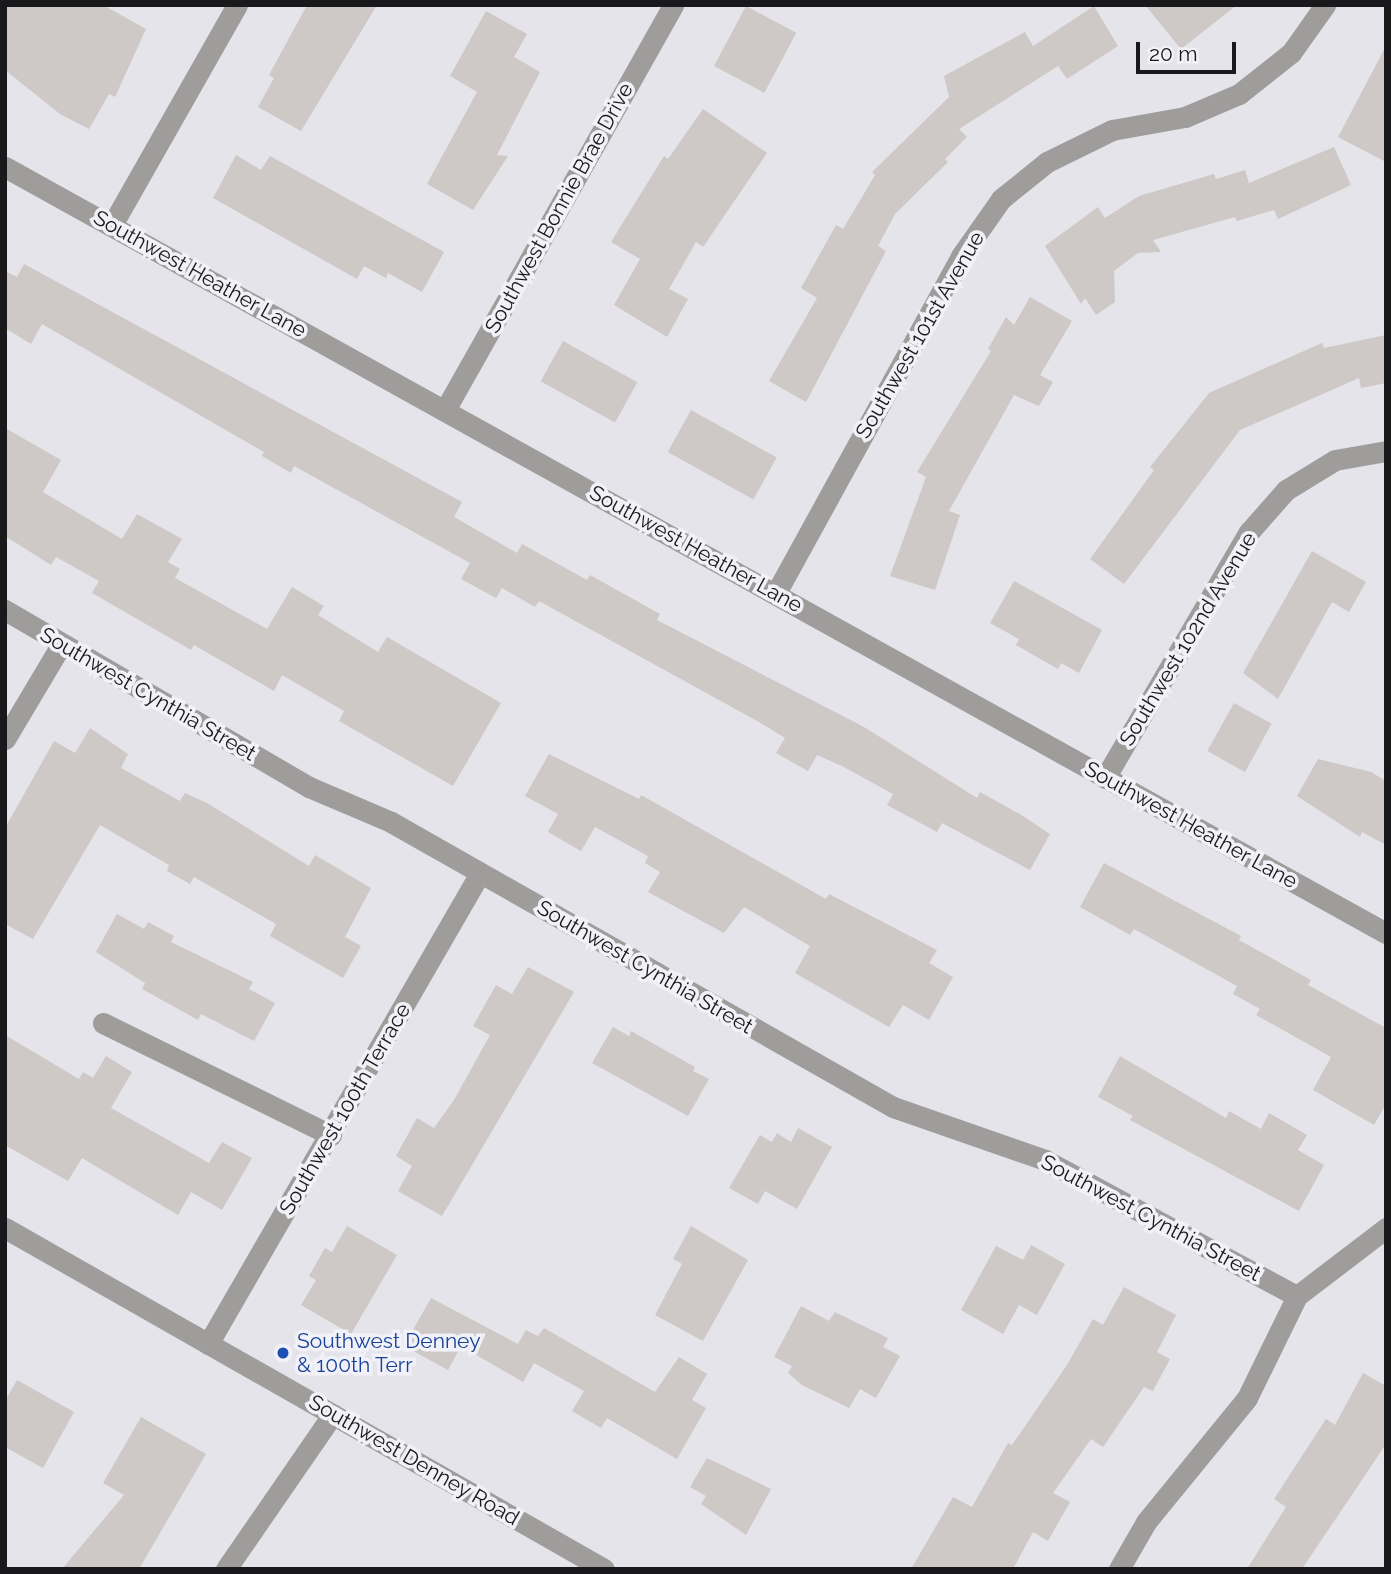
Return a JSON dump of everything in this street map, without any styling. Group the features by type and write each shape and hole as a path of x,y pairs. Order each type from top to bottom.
{"street":[{"path":"112,225 237,5"},
{"name":"Southwest Bonnie Brae Drive","path":"445,410 673,5"},
{"name":"Southwest 101st Avenue","path":"776,593 961,256 1000,199 1047,162 1112,130 1185,117 1239,94 1291,53 1325,5"},
{"name":"Southwest Heather Lane","path":"5,167 1386,933"},
{"name":"Southwest 102nd Avenue","path":"1105,778 1249,532 1286,490 1335,460 1386,451"},
{"name":"Southwest Cynthia Street","path":"5,610 309,787 391,822 892,1107 1024,1150 1297,1296"},
{"path":"5,739 61,645"},
{"name":"Southwest 100th Terrace","path":"208,1344 480,873"},
{"path":"103,1023 331,1135"},
{"name":"Southwest Denney Road","path":"5,1228 604,1569"},
{"path":"1119,1569 1146,1522 1247,1398 1297,1296 1386,1228"},
{"path":"226,1569 333,1414"}],"building":[{"path":"5,5 103,5 146,29 115,97 109,94 89,129 60,114 5,70"},
{"path":"307,5 377,5 301,131 258,107 274,78 269,75"},
{"path":"1145,5 1237,5 1181,49"},
{"path":"746,6 796,33 764,93 714,66"},
{"path":"1094,6 1118,46 1067,79 1058,66 959,129 967,137 945,159 948,162 895,214 878,246 886,251 806,402 769,381 817,298 801,288 836,225 843,229 875,175 872,172 949,97 944,76 1025,32 1033,46"},
{"path":"486,11 527,34 514,57 540,72 497,155 508,156 473,210 427,184 477,92 450,76"},
{"path":"1386,46 1386,162 1338,137"},
{"path":"703,109 767,153 703,247 696,242 669,289 688,299 667,337 614,305 640,259 611,242 664,156 668,159"},
{"path":"1334,147 1351,185 1278,219 1274,210 1237,221 1235,217 1153,240 1161,252 1138,253 1114,271 1115,302 1096,315 1085,298 1081,304 1045,246 1098,207 1105,218 1139,196 1214,174 1216,179 1245,170 1249,183"},
{"path":"236,155 261,170 270,156 444,252 422,292 388,273 386,278 364,266 357,279 213,198"},
{"path":"24,264 462,502 454,517 517,553 522,544 587,580 590,575 660,614 657,620 864,727 977,798 980,792 1023,816 1050,834 1030,870 942,823 937,832 887,805 893,794 842,766 817,755 808,771 776,753 785,738 759,722 539,601 535,607 502,588 496,598 461,579 470,563 294,466 291,473 262,456 264,452 42,324 31,344 5,328 5,271 17,277"},
{"path":"1030,297 1072,321 1040,375 1053,382 1039,406 1014,395 949,511 960,515 935,590 890,576 926,477 917,472 991,351 988,349 1006,317 1014,325"},
{"path":"1386,335 1386,383 1361,388 1359,378 1240,430 1124,584 1090,559 1154,470 1150,467 1209,393 1322,343 1324,348"},
{"path":"563,341 637,382 615,422 541,381"},
{"path":"691,410 777,458 753,499 668,452"},
{"path":"5,428 61,460 43,492 122,539 137,514 182,539 168,562 180,569 175,578 267,629 292,587 324,606 318,615 378,652 387,637 501,703 453,786 339,721 344,711 282,675 274,691 194,645 191,650 92,593 99,581 56,557 51,565 5,536"},
{"path":"1312,551 1366,582 1349,612 1332,602 1278,699 1243,673"},
{"path":"1014,581 1102,630 1079,673 1061,663 1058,669 1016,645 1019,639 990,623"},
{"path":"1234,703 1272,724 1245,772 1207,751"},
{"path":"90,728 128,754 121,768 180,801 185,793 207,803 309,866 315,855 371,888 345,937 361,946 343,978 270,936 276,924 194,877 190,884 167,871 169,865 100,825 33,939 5,924 5,828 54,741 75,753"},
{"path":"549,754 639,799 641,795 826,899 829,894 937,950 929,963 953,977 929,1020 903,1005 889,1027 795,973 810,946 744,907 724,933 648,892 660,872 645,863 648,856 595,827 581,851 548,832 558,814 525,796"},
{"path":"1318,759 1371,772 1386,781 1386,845 1362,832 1360,837 1297,796"},
{"path":"1104,863 1241,936 1239,940 1311,980 1308,985 1386,1028 1386,1104 1374,1125 1313,1090 1331,1057 1256,1015 1260,1009 1233,994 1237,986 1134,929 1130,935 1080,907"},
{"path":"117,914 144,929 148,922 174,936 171,942 253,982 249,989 275,1003 254,1041 201,1014 198,1020 142,989 145,983 96,952"},
{"path":"528,967 574,992 442,1216 398,1191 412,1166 396,1156 417,1118 434,1128 454,1100 490,1035 473,1026 496,985 512,994"},
{"path":"613,1027 629,1036 631,1031 695,1067 693,1071 709,1079 688,1116 592,1063"},
{"path":"5,1035 79,1079 83,1072 93,1078 106,1056 132,1072 111,1108 209,1163 222,1142 252,1158 222,1210 191,1192 178,1215 82,1158 68,1181 5,1145"},
{"path":"1120,1056 1226,1118 1229,1111 1261,1129 1269,1113 1307,1135 1298,1150 1324,1165 1299,1211 1130,1120 1133,1116 1098,1097"},
{"path":"798,1128 832,1147 797,1209 765,1191 758,1204 729,1188 760,1135 772,1142 777,1133 791,1142"},
{"path":"347,1226 397,1255 351,1334 301,1305 316,1280 309,1276 325,1248 332,1252"},
{"path":"691,1226 748,1260 703,1341 655,1315 682,1264 673,1259"},
{"path":"1031,1245 1065,1264 1037,1315 1019,1305 1003,1334 961,1310 996,1246 1023,1260"},
{"path":"1124,1287 1176,1315 1157,1352 1170,1359 1153,1391 1144,1387 1103,1447 1091,1439 1053,1493 1070,1502 1048,1541 1033,1532 1013,1569 911,1569 953,1497 972,1507 1008,1443 1012,1445 1067,1365 1093,1319 1103,1325"},
{"path":"431,1298 518,1344 526,1330 538,1336 544,1328 655,1392 679,1357 707,1374 692,1400 706,1408 677,1459 607,1418 601,1428 572,1411 584,1391 534,1363 523,1382 461,1346 448,1370 404,1346"},
{"path":"801,1306 829,1321 835,1312 888,1338 883,1347 900,1356 876,1398 860,1389 849,1408 802,1385 788,1373 792,1366 774,1357"},
{"path":"1363,1373 1386,1386 1386,1444 1302,1569 1247,1569 1286,1507 1274,1499 1326,1419 1335,1425"},
{"path":"17,1380 74,1412 43,1468 5,1447 5,1401"},
{"path":"141,1417 206,1454 139,1569 62,1569 124,1495 103,1483"},
{"path":"707,1458 771,1489 746,1535 701,1504 706,1496 690,1487"}],"place":[{"name":"Southwest Denney & 100th Terr","path":"283,1353"}]}
